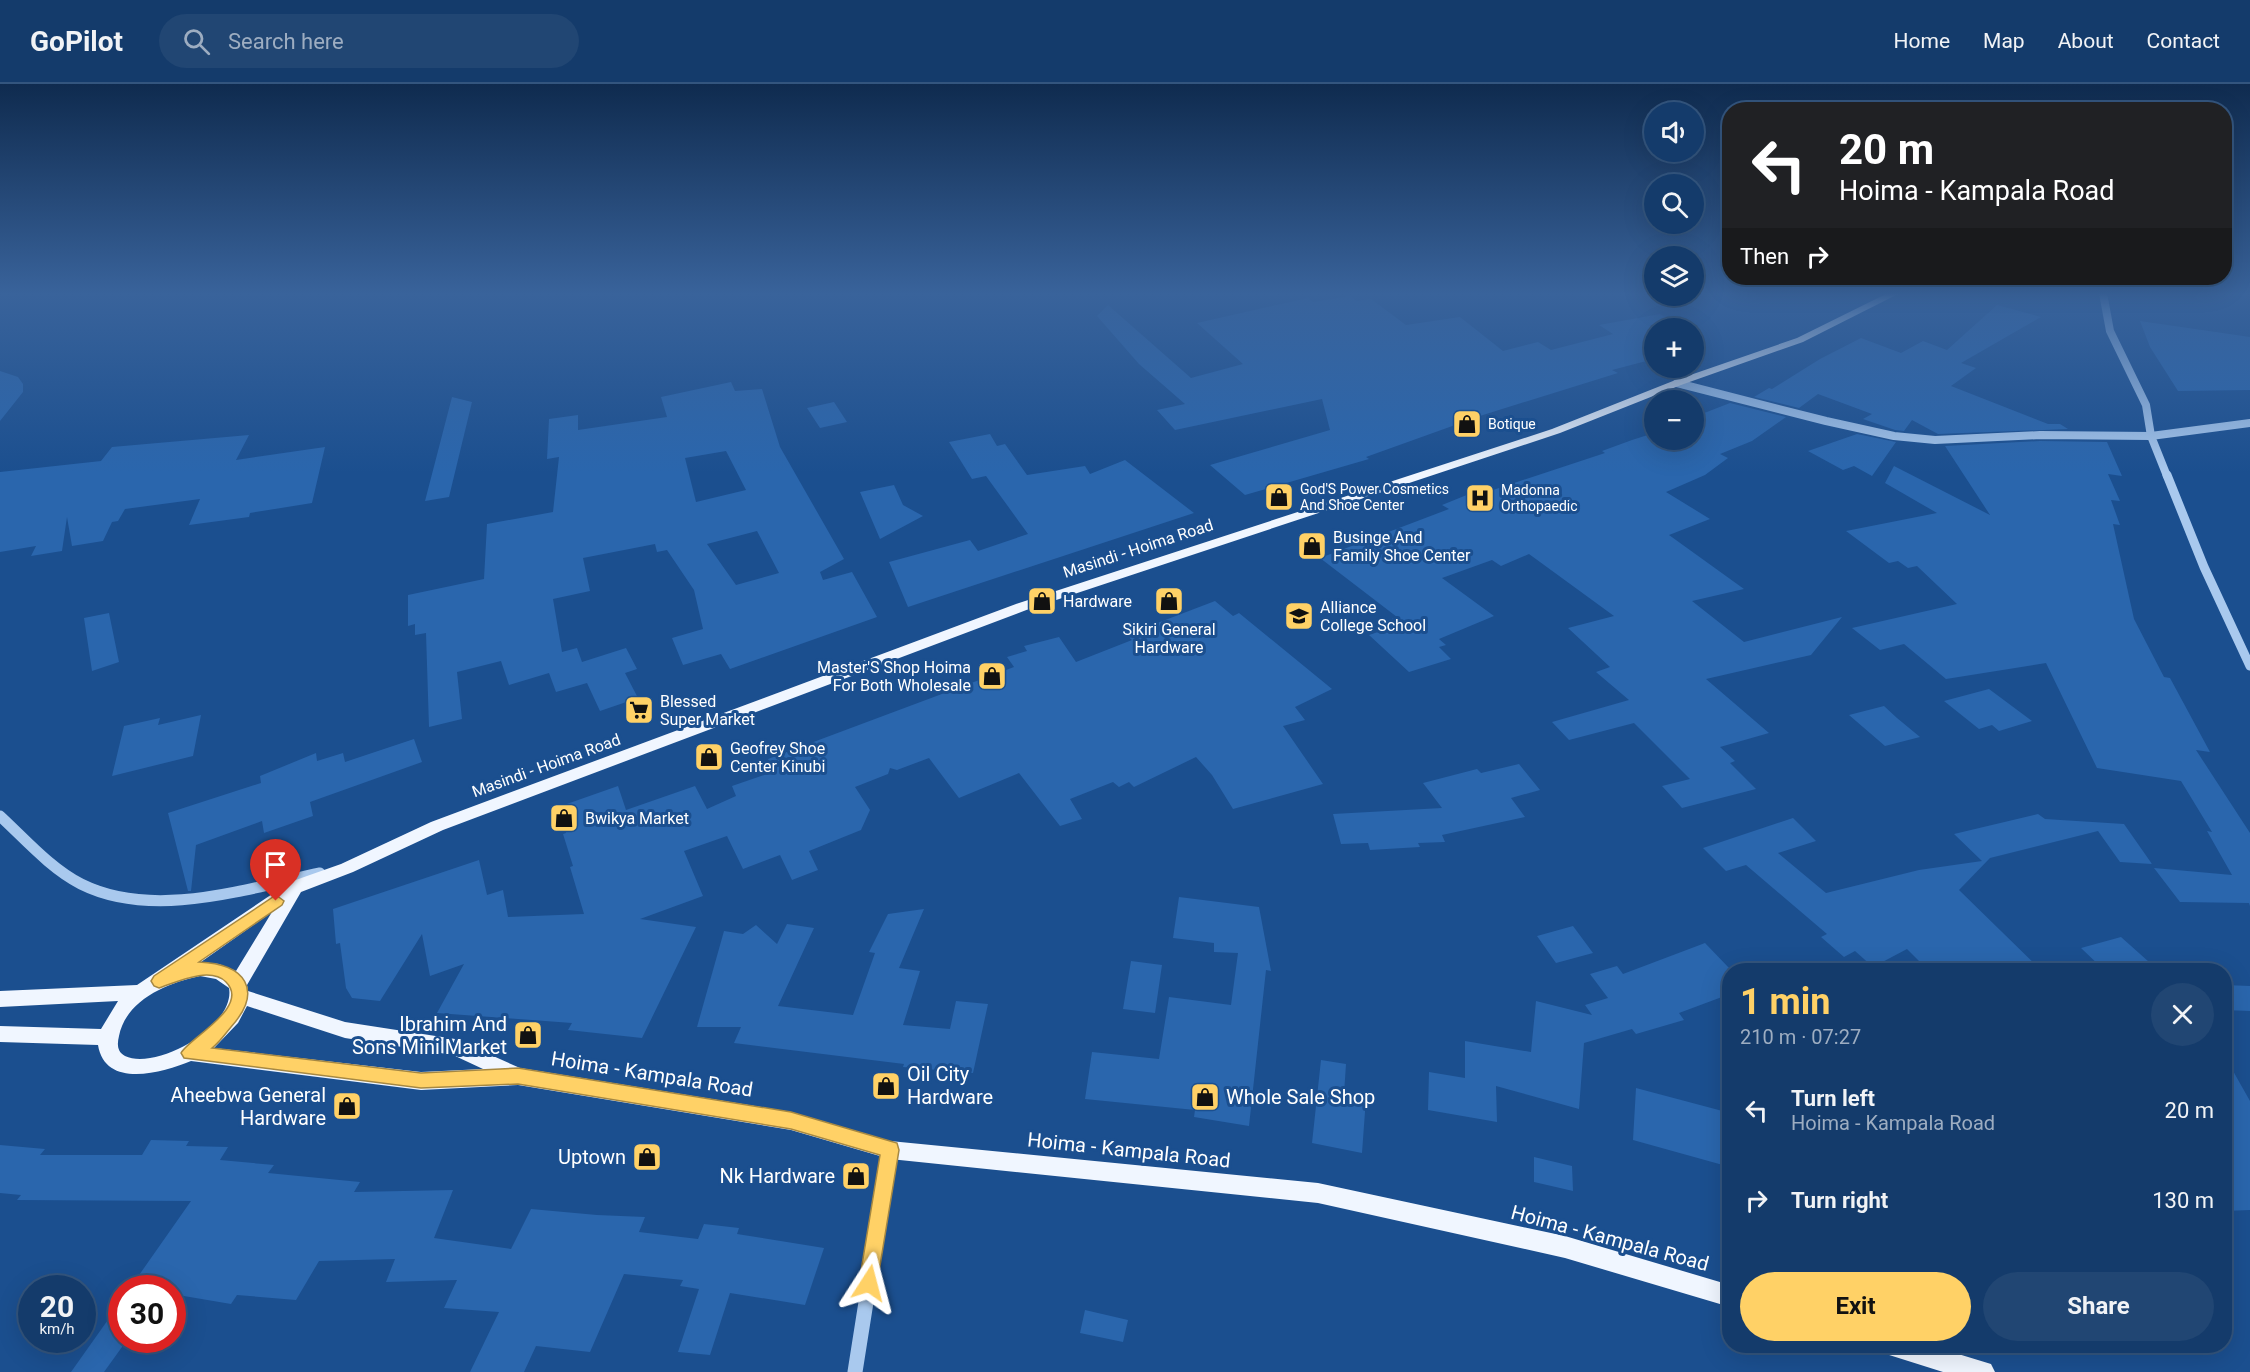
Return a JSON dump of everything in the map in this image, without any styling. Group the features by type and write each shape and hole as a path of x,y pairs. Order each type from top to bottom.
{"main road":[{"name":"Masindi - Hoima Road","path":"159,981 296,887 347,868 437,826 1024,606 1556,431 1763,353"},
{"path":"159,981 140,992 124,1006 113,1021 106,1037 107,1050 115,1060 129,1065 168,1062 190,1053 225,1025 236,1010 239,990 296,887"},
{"name":"Hoima - Kampala Road","path":"159,981 200,969 217,970 230,975 239,990 345,1030 455,1047 518,1076"},
{"path":"0,999 140,992"},
{"path":"0,1034 106,1037"},
{"name":"Hoima - Kampala Road","path":"190,1053 421,1081 518,1076 791,1121 890,1150 1318,1193 1565,1247 1722,1294"},
{"path":"1918,1353 1983,1372"}],"street":[{"path":"2121,353 2146,405 2151,436 2204,567 2250,666"},
{"path":"1677,384 1894,436 1935,440 2040,435 2151,436 2250,423"},
{"path":"0,816 60,870 98,893 119,898 185,899 347,868"},
{"path":"855,1372 890,1150"}],"building":[{"path":"1129,353 1163,353 1191,378 1243,364 1231,353 1644,353 1644,362 1612,370 1618,373 1483,415 1366,457 1369,459 1245,495 1210,465 1330,430 1322,399 1175,430 1157,410 1185,404"},
{"path":"1832,353 1978,353 1961,363 1976,368 1951,386 2048,424 2060,424 2068,429 1938,434 1912,420 1904,431 1863,419 1872,414 1818,394 1799,408 1754,397 1769,388 1772,389"},
{"path":"2154,353 2250,353 2250,390 2178,391"},
{"path":"0,371 18,377 23,384 23,392 0,421"},
{"path":"731,382 735,391 762,389 780,447 844,559 820,572 823,580 852,572 877,617 730,669 721,654 683,665 672,638 703,629 694,590 667,550 657,552 655,544 583,558 590,591 553,599 562,652 577,648 582,662 626,648 637,669 625,673 638,698 600,711 587,683 556,692 549,673 509,685 501,661 457,672 462,719 429,727 426,633 415,635 415,624 408,626 408,595 484,579 487,524 553,512 559,457 547,459 549,419 578,415 578,430 667,417 661,397","holes":["726,451 746,490 696,502 685,458","757,531 779,573 736,585 707,544"]},
{"path":"452,397 472,402 449,497 425,501"},
{"path":"834,402 847,422 820,428 807,408"},
{"path":"1730,403 1786,417 1752,441 1720,454 1728,458 1705,475 1666,492 1710,519 1669,535 1744,589 1692,601 1744,642 1842,617 1811,655 1706,679 1769,733 1720,747 1735,761 1730,763 1756,789 1682,808 1662,786 1690,779 1634,723 1569,740 1552,722 1629,700 1596,672 1610,667 1568,628 1614,616 1529,554 1501,566 1492,560 1442,578 1494,616 1439,639 1446,645 1439,647 1451,659 1409,672 1369,635 1396,626 1389,620 1397,617 1320,558 1449,509 1442,505 1479,490 1484,493 1605,453 1602,451 1644,436 1644,450 1704,450 1704,413"},
{"path":"990,434 997,446 1005,444 1027,475 1085,466 1090,474 1125,460 1194,513 908,607 889,562 970,540 978,551 1028,534 986,476 972,479 949,442"},
{"path":"1857,434 1896,442 1872,476 1854,466 1843,470 1808,451"},
{"path":"249,435 236,460 325,447 312,503 250,513 249,517 189,525 200,499 125,509 118,521 112,522 103,541 72,546 67,517 62,551 31,556 36,546 0,552 0,472 101,461 112,447"},
{"path":"2040,441 2107,442 2122,476 2108,474 2120,501 2111,500 2120,525 2113,524 2134,619 2164,677 2170,678 2210,752 2196,750 2250,833 2250,906 2249,903 2180,902 2154,868 2232,875 2207,831 2212,832 2181,781 2097,768 2046,663 1946,679 1904,644 1880,650 1852,628 1957,604 1917,566 1908,568 1898,561 1889,563 1846,531 1937,513 1885,483 1894,466 1990,515 1945,446"},
{"path":"894,485 903,505 923,516 880,539 860,492"},
{"path":"1215,601 1233,616 1239,613 1332,689 1295,707 1305,720 1283,726 1323,784 1233,809 1212,775 1196,757 1134,787 1129,782 1119,787 1113,782 1070,799 1082,819 1060,826 1019,773 959,798 929,758 897,770 890,768 888,774 855,787 870,810 861,830 809,851 818,870 792,880 780,855 743,869 727,836 684,851 703,896 640,919 696,927 642,1038 568,1030 572,1023 437,1013 464,964 430,976 422,934 380,1001 352,998 346,988 340,943 336,944 333,909 479,860 487,895 503,890 508,917 584,914 570,867 573,866 563,834 566,833 561,806 618,786 626,810 695,786 707,809 736,796 732,786 776,771 768,759 1014,667 1007,657 1027,651 1024,646 1059,637 1076,662 1132,640 1126,635"},
{"path":"109,613 119,662 92,671 84,618"},
{"path":"1989,689 2032,721 1999,731 1992,725 1979,729 1944,701"},
{"path":"1884,706 1920,737 1885,746 1849,715"},
{"path":"201,715 193,756 112,776 124,726 160,718 158,725"},
{"path":"414,739 422,762 310,802 313,816 264,833 262,821 196,845 191,891 188,891 168,813 261,783 260,776 316,753 317,761 343,753 345,762"},
{"path":"1519,764 1540,790 1511,798 1525,817 1442,835 1445,842 1418,843 1420,847 1370,850 1368,843 1341,844 1333,814 1442,808 1423,783 1477,769 1481,773"},
{"path":"2038,814 2045,819 2124,824 2152,864 2120,862 2098,831 1990,858 1959,890 2034,963 1921,963 1907,949 1881,963 1868,963 1855,951 1844,957 1821,937 1827,934 1746,865 1726,871 1703,848 1793,818 1816,841 1778,853 1826,893 1919,870 1982,861 1954,834"},
{"path":"1179,897 1259,907 1271,971 1266,970 1249,1126 1194,1117 1195,1110 1085,1099 1092,1052 1159,1059 1169,997 1231,1005 1238,953 1214,952 1214,943 1173,938"},
{"path":"924,909 899,968 920,971 903,1025 950,1029 956,1001 988,1004 973,1073 903,1067 904,1064 734,1043 741,1027 697,1027 724,931 743,934 756,925 777,944 787,924 814,928 778,1006 853,1015 875,953 869,952 888,914"},
{"path":"1573,926 1593,953 1556,963 1537,936"},
{"path":"2121,937 2149,962 2097,963 2081,948"},
{"path":"1705,943 1724,963 1722,963 1722,997 1679,1013 1684,1020 1636,1034 1632,1029 1584,1043 1579,1109 1496,1086 1497,1122 1428,1110 1429,1072 1465,1078 1465,1041 1531,1052 1536,1001 1592,1015 1585,1005 1608,998 1590,974 1617,966 1623,974"},
{"path":"1131,961 1162,965 1155,1013 1123,1009"},
{"path":"2232,985 2250,986 2250,1011 2232,1010"},
{"path":"1321,1060 1346,1064 1344,1094 1366,1098 1362,1153 1312,1143"},
{"path":"2232,1069 2250,1101 2250,1210 2232,1211"},
{"path":"1636,1088 1722,1111 1722,1165 1633,1140"},
{"path":"151,1140 189,1141 186,1146 228,1147 220,1160 274,1165 268,1173 360,1182 354,1192 453,1190 434,1238 511,1249 531,1209 645,1217 639,1232 698,1239 704,1224 739,1228 737,1234 824,1248 805,1305 730,1293 710,1355 678,1352 699,1289 680,1286 683,1280 624,1274 590,1352 536,1346 524,1372 470,1372 499,1312 444,1308 457,1280 386,1282 395,1259 319,1261 296,1300 237,1295 231,1304 186,1296 186,1275 139,1275 191,1201 17,1200 21,1195 0,1193 0,1145 45,1149 40,1155 142,1155"},
{"path":"1534,1157 1572,1166 1573,1191 1534,1182"},
{"path":"1085,1310 1128,1320 1123,1342 1080,1333"},
{"path":"108,1320 108,1353 118,1353 104,1372 71,1372 84,1353 96,1353 96,1337"}],"place":[{"name":"Botique","path":"1467,424"},
{"name":"God'S Power Cosmetics And Shoe Center","path":"1279,497"},
{"name":"Madonna Orthopaedic","path":"1480,498"},
{"name":"Businge And Family Shoe Center","path":"1312,546"},
{"name":"Hardware","path":"1042,601"},
{"name":"Sikiri General Hardware","path":"1169,601"},
{"name":"Alliance College School","path":"1299,616"},
{"name":"Master'S Shop Hoima For Both Wholesale","path":"992,676"},
{"name":"Blessed Super Market","path":"639,710"},
{"name":"Geofrey Shoe Center Kinubi","path":"709,757"},
{"name":"Bwikya Market","path":"564,818"},
{"name":"Ibrahim And Sons Mini Market","path":"528,1035"},
{"name":"Oil City Hardware","path":"886,1086"},
{"name":"Whole Sale Shop","path":"1205,1097"},
{"name":"Aheebwa General Hardware","path":"347,1106"},
{"name":"Uptown","path":"647,1157"},
{"name":"Nk Hardware","path":"856,1176"}],"route":[{"path":"276,901 159,981 200,969 217,970 230,975 238,984 240,996 236,1010 210,1040 190,1053 337,1069 421,1081 518,1076 675,1104 791,1121 890,1150 869,1283"}]}
